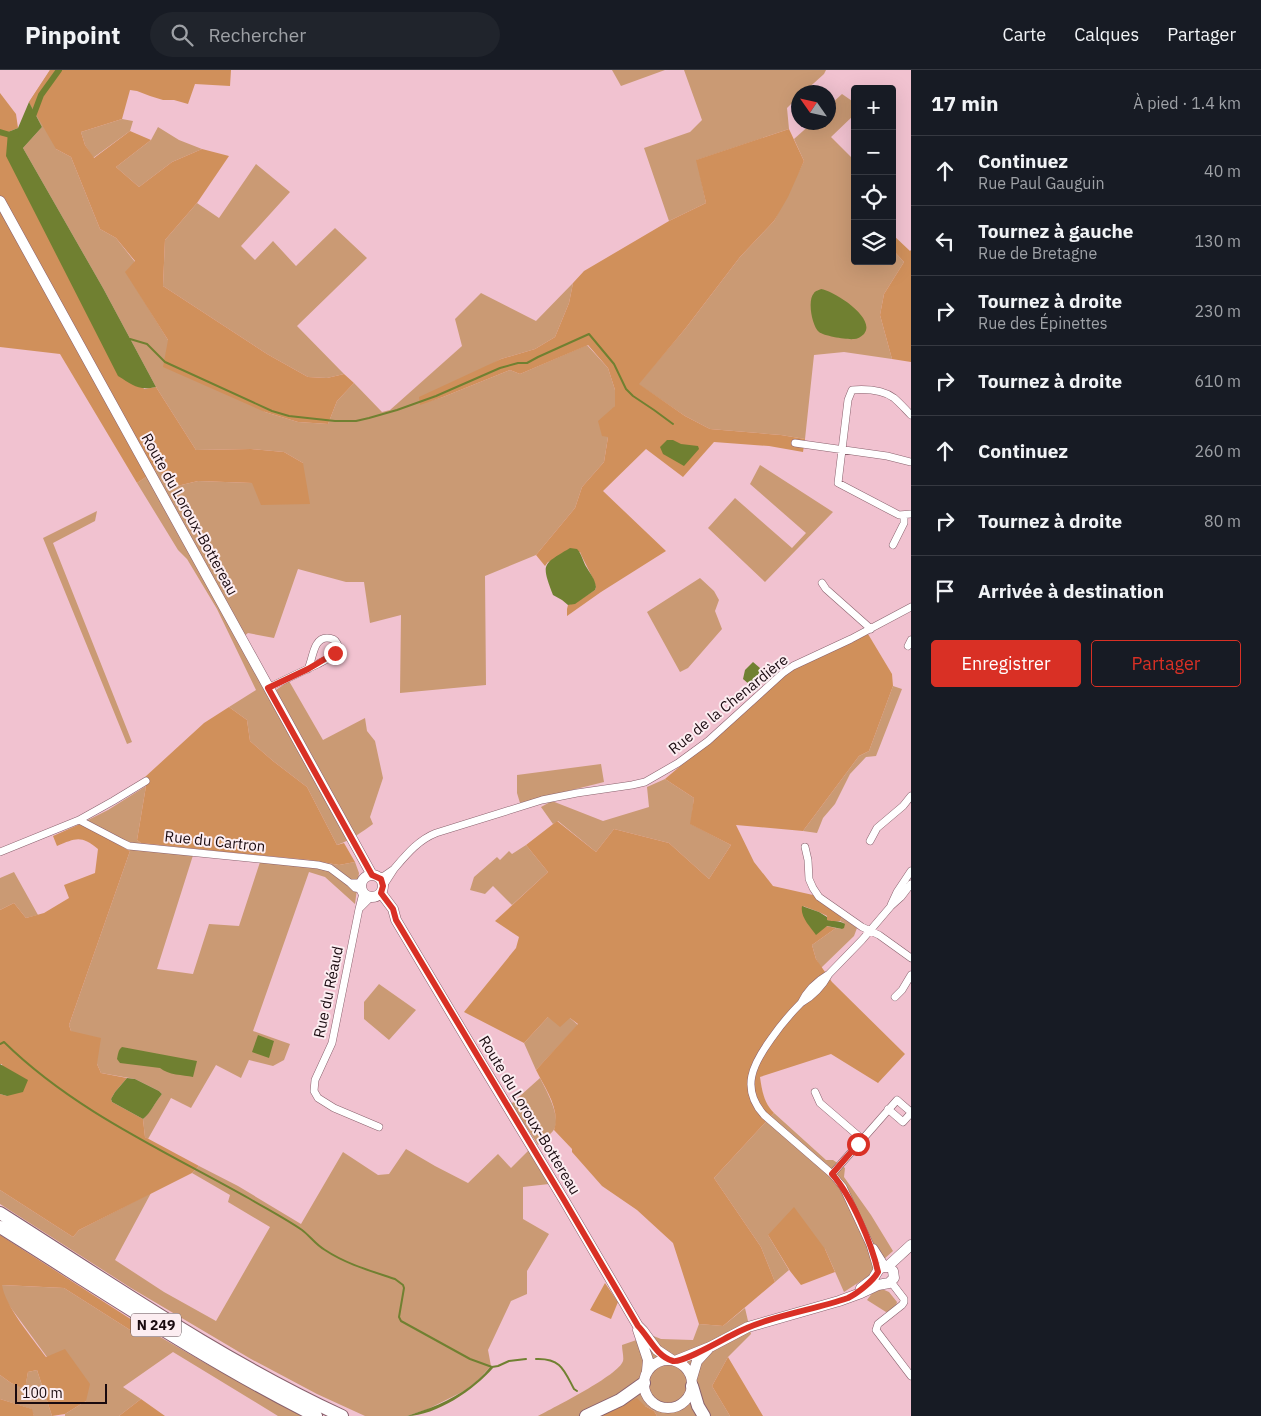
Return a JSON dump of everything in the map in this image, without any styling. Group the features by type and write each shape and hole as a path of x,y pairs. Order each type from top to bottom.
{"highway":[{"name":"N 249","path":"0,1214 210,1346 274,1382 342,1416"},
{"name":"N 249","path":"0,1226 200,1353 316,1416"},
{"path":"586,1416 620,1400 646,1377"},
{"path":"692,1382 698,1406 704,1416"}],"main road":[{"name":"Route du Loroux-Bottereau","path":"0,201 360,852 371,887 393,909 396,920 638,1326 657,1350 674,1361"},
{"path":"855,1294 884,1270 904,1257 910,1246"},
{"path":"884,1270 878,1280 887,1283"},
{"path":"674,1361 710,1347 748,1327 829,1304 887,1283 894,1276 884,1270"},
{"name":"Route du Loroux-Bottereau","path":"638,1326 648,1360 646,1377"},
{"path":"692,1382 684,1366 674,1361 665,1360 657,1362 646,1377 644,1390 649,1400 657,1406 668,1412 680,1411 688,1398 692,1382 697,1361 710,1347"}],"street":[{"path":"893,545 907,515 899,515 838,483 848,400 852,390 860,389 883,392 894,398 911,415"},
{"path":"795,443 887,456 911,462"},
{"path":"822,583 826,589 871,629"},
{"name":"Rue de la Chenardière","path":"371,887 394,869 427,836 542,800 645,782 674,766 708,741 783,673 911,607"},
{"path":"268,688 308,669 335,653 338,649 336,641 330,638 323,638 318,642 308,669"},
{"path":"0,852 79,820 146,781"},
{"path":"870,841 877,828 903,806 911,796"},
{"name":"Rue du Cartron","path":"79,820 129,846 318,865 330,868 350,883 371,887"},
{"path":"806,848 809,879 816,892 830,905 911,958"},
{"path":"884,1270 846,1193 832,1174 764,1115 756,1103 752,1092 751,1076 757,1060 805,994 820,979 829,974 871,931 891,906 897,892 911,871"},
{"path":"891,906 896,903 911,884"},
{"name":"Rue du Réaud","path":"371,887 359,909 332,1043 313,1087 321,1101 379,1127"},
{"path":"895,997 902,990 911,975"},
{"path":"815,1092 820,1103 862,1139"},
{"path":"832,1174 888,1109 897,1100 911,1113 903,1122 888,1109"},
{"path":"887,1283 904,1299 904,1302 878,1324 876,1330 911,1376"}],"shaded area":[{"path":"50,70 56,149 71,157 100,229 116,238 135,262 126,272 168,340 265,412 298,422 328,424 337,401 354,383 382,412 390,410 462,346 455,319 481,293 536,321 573,283 569,303 555,337 535,349 501,359 420,404 443,397 510,370 520,374 587,345 608,368 615,390 615,406 604,462 582,487 575,508 536,555 485,576 486,685 400,693 401,615 370,623 364,582 346,582 298,569 274,638 248,633 244,636 273,692 289,681 323,740 365,718 367,731 375,741 383,778 370,817 373,824 352,838 337,845 307,787 250,741 247,720 229,707 256,690 217,609 137,483 158,469 173,487 198,481 252,483 303,463 284,452 251,449 196,450 156,387 103,288 23,148 42,127 29,102"},
{"path":"50,70 231,70 230,86 195,84 188,104 174,100 163,100 130,90 122,119 81,132 85,145 94,158 130,131 151,140 116,167 139,187 172,162 202,149 229,156 197,203 165,240 163,286 267,354 308,377 327,378 344,374 354,383 337,401 328,424 298,422 265,412 163,367 168,340 125,272 135,261 116,238 100,229 71,157 56,149 29,102"},
{"path":"612,70 665,70 621,86"},
{"path":"684,70 826,70 812,85 791,85 791,104 787,108 789,129 697,160 706,203 669,221 644,148 690,132 702,120"},
{"path":"0,93 16,114 18,128 8,132 144,389 156,387 196,450 251,449 284,452 303,463 310,504 261,505 252,483 198,481 173,487 158,469 137,483 60,354 0,347"},
{"path":"842,94 851,100 851,118 831,137 851,157 851,265 896,265 896,253 904,262 884,294 880,315 892,359 844,352 814,355 805,439 710,429 685,416 638,384 685,329 740,257 774,221 804,161 794,139 804,130 836,130 836,100"},
{"path":"29,102 42,127 23,148 103,288 156,387 140,388 118,376 6,156 8,132 18,128"},
{"path":"122,119 133,121 130,131 93,158 85,145 81,132"},
{"path":"158,127 179,140 202,149 172,162 139,187 116,167 151,140"},
{"path":"789,129 804,161 788,197 774,221 740,257 685,329 639,384 685,416 710,429 805,439 803,452 769,446 714,442 683,477 646,449 603,491 666,551 567,616 568,605 575,603 595,590 596,587 580,552 548,562 545,566 536,555 575,508 582,487 604,462 608,437 602,436 598,421 615,406 615,390 608,368 588,345 520,374 510,370 420,405 419,397 501,359 535,349 555,337 569,303 573,283 584,271 669,221 706,203 696,160"},
{"path":"256,164 290,192 241,246 255,260 273,241 296,266 335,228 367,258 297,326 344,374 327,378 308,377 267,354 163,286 165,240 197,203 219,218"},
{"path":"896,238 911,250 911,362 892,359 880,315 884,294 904,262 896,253"},
{"path":"821,289 844,300 860,313 865,320 866,328 864,334 858,338 851,339 831,336 816,329 812,319 811,301 815,292"},
{"path":"667,440 698,446 699,449 684,466 663,454 660,447"},
{"path":"760,465 833,512 765,582 708,528 735,498 792,548 806,533 750,484"},
{"path":"97,511 95,521 53,543 132,742 127,744 43,538"},
{"path":"570,548 579,551 594,579 596,587 595,590 575,604 568,605 553,595 547,577 546,566 554,558"},
{"path":"700,578 714,591 719,600 715,611 722,629 688,668 680,672 647,612"},
{"path":"868,634 892,674 893,686 869,751 859,756 803,831 736,825 754,862 773,886 813,895 842,917 840,921 833,922 827,920 827,916 803,906 826,926 836,928 812,945 816,959 832,982 905,1054 878,1083 831,1054 760,1077 766,1101 774,1113 714,1178 761,1247 775,1282 723,1326 699,1324 673,1243 637,1210 602,1186 554,1130 556,1122 554,1107 536,1070 578,1024 570,1018 560,1027 548,1017 524,1043 464,1012 516,948 519,937 495,921 548,872 526,845 557,821 596,852 614,829 669,843 709,879 731,845 690,824 694,798 665,779 791,670"},
{"path":"753,662 760,668 759,674 750,685 743,679 745,670"},
{"path":"893,686 902,689 876,756 866,757 850,774 835,804 823,818 817,833 803,831 859,756 869,751"},
{"path":"229,707 247,720 250,741 307,787 337,845 344,843 355,862 339,865 310,860 141,843 137,840 146,786 145,777 204,723"},
{"path":"601,764 604,782 520,803 517,793 517,775"},
{"path":"665,779 694,798 691,824 731,845 709,879 669,843 614,829 596,852 558,821 553,824 541,807 552,801 603,821 649,807 647,787"},
{"path":"146,786 137,840 141,843 195,849 157,969 193,974 209,924 239,926 262,856 310,860 339,865 355,862 359,873 355,904 325,877 309,872 253,1031 290,1044 284,1060 273,1066 249,1060 241,1078 216,1065 191,1108 171,1098 148,1139 145,1137 143,1119 162,1094 135,1079 101,1073 97,1064 71,1031 69,1025 130,851 80,824 108,810"},
{"path":"80,824 130,851 69,1025 71,1031 101,1038 97,1064 101,1073 127,1078 115,1092 111,1099 112,1102 143,1119 145,1137 199,1166 192,1173 79,1230 73,1237 0,1190 0,1094 7,1096 2,1064 0,1064 0,910 14,903 26,918 44,913 69,898 64,885 95,873 98,849 78,839 57,846 53,836"},
{"path":"526,845 548,872 512,905 493,886 485,894 470,890 474,877 497,857 500,860 509,851 512,854"},
{"path":"14,872 38,915 26,918 14,903 0,910 0,878"},
{"path":"802,906 819,912 827,917 827,920 845,924 844,928 827,926 816,935 802,914"},
{"path":"842,917 857,928 854,936 821,968 812,945 836,928 842,929 844,923 840,921"},
{"path":"379,984 416,1010 389,1040 364,1019 364,1002"},
{"path":"548,1017 570,1018 578,1025 536,1070 524,1043"},
{"path":"258,1035 274,1041 269,1058 252,1052"},
{"path":"122,1047 197,1061 193,1077 171,1073 160,1068 120,1063 117,1059"},
{"path":"0,1064 28,1080 23,1092 7,1096 0,1094"},
{"path":"127,1078 135,1079 162,1094 143,1119 112,1102 111,1099 115,1092"},
{"path":"540,1078 555,1112 556,1126 538,1145 511,1104"},
{"path":"774,1113 826,1160 833,1160 845,1168 844,1177 871,1215 893,1251 873,1269 870,1275 844,1292 825,1249 768,1235 789,1270 775,1282 761,1247 714,1178"},
{"path":"406,1149 468,1183 498,1154 511,1168 529,1150 549,1184 523,1187 523,1219 549,1234 527,1271 527,1294 511,1301 488,1350 491,1366 464,1391 428,1409 407,1416 365,1416 317,1394 251,1359 131,1288 0,1204 0,1190 73,1237 79,1230 151,1193 115,1260 164,1292 216,1321 270,1227 228,1202 230,1195 192,1173 199,1166 238,1186 301,1224 343,1152 378,1175 389,1174"},
{"path":"794,1207 825,1249 835,1272 801,1285 768,1235"},
{"path":"0,1235 143,1327 138,1335 64,1288 2,1285 8,1303 46,1357 65,1349 90,1384 86,1401 65,1414 52,1416 37,1370 28,1372 25,1389 11,1383 0,1375"},
{"path":"605,1283 618,1302 611,1319 590,1310"},
{"path":"1,1285 64,1288 138,1335 143,1327 205,1363 304,1416 278,1416 173,1352 123,1387 141,1399 119,1416 65,1416 65,1414 86,1401 47,1357 11,1308 3,1295"},
{"path":"882,1289 889,1292 897,1302 895,1308 888,1312 867,1300 873,1292"},
{"path":"745,1308 751,1334 728,1357 712,1386 730,1416 657,1416 654,1411 645,1406 599,1416 538,1416 585,1391 619,1367 623,1361 622,1345 651,1335 661,1339 693,1340 699,1324 723,1326"},
{"path":"728,1357 763,1416 730,1416 712,1386"},
{"path":"491,1366 493,1368 485,1376 454,1400 430,1411 407,1416 455,1396 471,1386"},
{"path":"37,1370 52,1416 34,1416 31,1409 0,1399 0,1375 11,1383 25,1388 28,1372"},
{"path":"637,1398 654,1411 657,1416 599,1416"},
{"path":"0,1399 32,1409 34,1416 0,1416"},
{"path":"141,1399 165,1416 119,1416"}],"waterway":[{"path":"32,119 41,95 59,70"},
{"path":"0,132 10,135 16,134"},
{"path":"130,339 147,344 165,362 272,411 289,416 335,421 356,421 397,410 436,396 500,368 518,363 527,363 589,334 614,364 626,389 673,424"},
{"path":"0,1044 4,1042 31,1067 90,1109 283,1218 302,1230 319,1246 333,1255 359,1267 395,1279 404,1288 399,1317 401,1321 470,1359 492,1367 509,1361 526,1359"},
{"path":"536,1359 544,1359 561,1366 577,1391"}],"route":[{"path":"335,653 308,669 268,688 372,875 381,879 383,889 381,893 393,909 396,920 638,1326 663,1356 675,1361 681,1360 748,1327 848,1298 873,1279 878,1272 870,1245 846,1193 832,1174 858,1144"}]}
